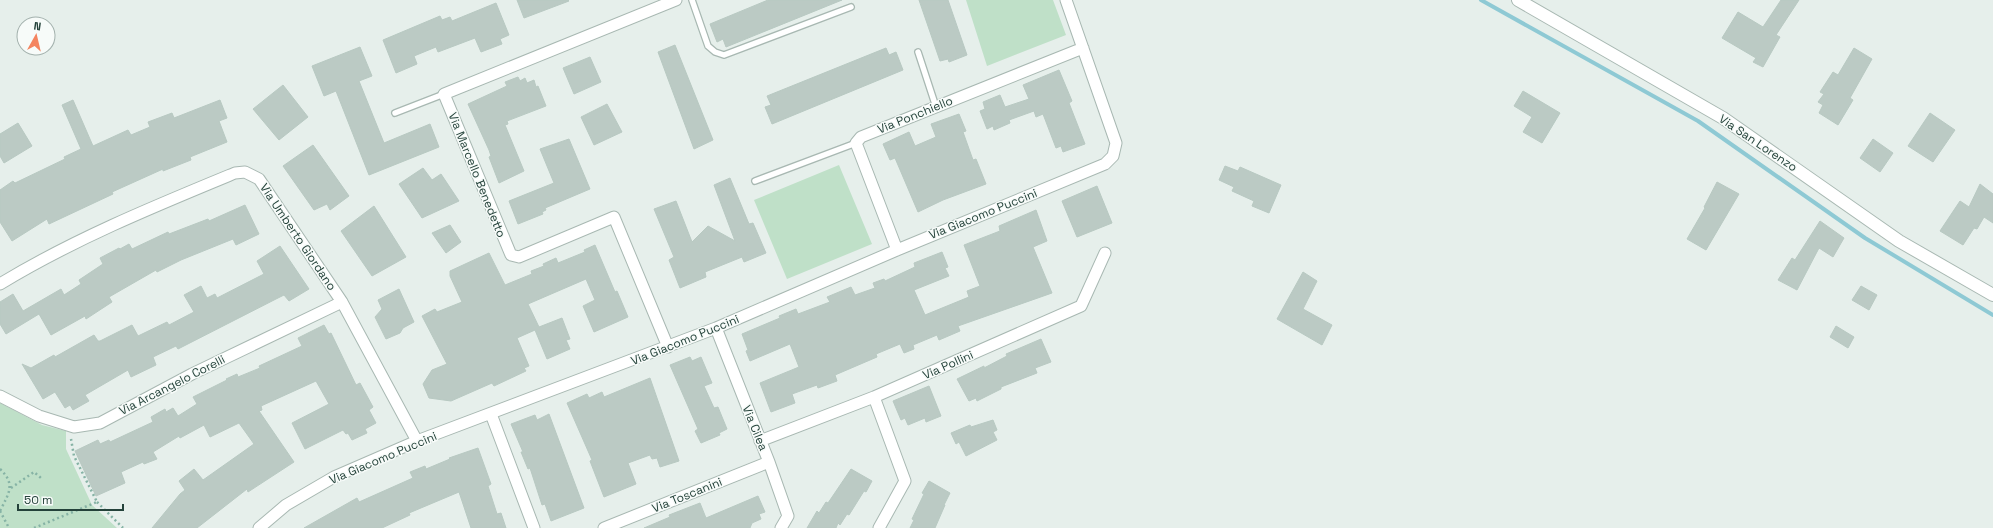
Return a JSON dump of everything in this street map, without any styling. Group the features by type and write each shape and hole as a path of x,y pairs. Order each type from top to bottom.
{"street":[{"path":"444,94 676,0"},
{"path":"1066,0 1083,48"},
{"name":"Via San Lorenzo","path":"1518,0 1722,118 1899,241 1993,295"},
{"name":"Via Ponchiello","path":"856,143 861,136 1083,48"},
{"name":"Via Giacomo Puccini","path":"259,528 286,505 334,477 417,441 716,328 897,250 1105,164 1113,156 1116,143 1083,48"},
{"name":"Via Marcello Benedetto","path":"444,94 511,255 519,256 614,218 668,347"},
{"path":"856,143 897,250"},
{"name":"Via Umberto Giordano","path":"0,284 74,243 141,212 235,173 245,172 259,179 342,302 417,441"},
{"name":"Via Pollini","path":"760,441 874,397 1081,306 1105,253"},
{"name":"Via Arcangelo Corelli","path":"0,396 39,416 74,427 100,423 192,374 342,302"},
{"name":"Via Cilea","path":"716,328 769,462 788,516 781,528"},
{"path":"874,397 905,481 878,528"},
{"path":"491,414 534,528"},
{"name":"Via Toscanini","path":"605,528 769,462"}],"lane":[{"path":"692,0 708,46 714,52 724,55 851,7"},
{"path":"918,52 936,107"},
{"path":"395,113 444,94"},
{"path":"755,181 856,143"}],"path":[{"path":"74,427 71,439 74,456 98,502 123,528"},
{"path":"0,469 6,475 10,488"},
{"path":"9,528 0,511 10,488 34,472 41,478"},
{"path":"34,528 98,502"}],"green space":[{"path":"966,0 1053,0 1066,35 987,66"},
{"path":"839,165 872,244 787,279 754,200"},
{"path":"0,403 42,425 66,431 66,449 92,505 117,528 0,528"}],"building":[{"path":"517,0 568,0 569,1 524,18"},
{"path":"768,0 842,0 726,47 723,39 717,42 710,24"},
{"path":"919,0 948,0 967,55 949,62 948,59 940,61"},
{"path":"1781,0 1799,0 1776,35 1780,37 1763,67 1753,62 1756,58 1722,38 1738,12 1763,27"},
{"path":"496,3 509,35 500,39 502,44 481,52 475,38 438,52 436,47 414,56 417,64 396,73 383,40 440,16 442,20 450,17 452,21"},
{"path":"675,45 713,140 694,149 658,52"},
{"path":"360,47 372,76 359,81 384,143 430,124 439,147 369,175 336,91 324,96 312,66"},
{"path":"886,48 889,55 896,52 903,70 772,124 765,107 771,105 767,96"},
{"path":"1854,48 1872,59 1850,98 1853,100 1838,125 1819,113 1823,105 1818,102 1824,94 1820,92 1833,72 1838,75"},
{"path":"590,57 601,82 574,94 563,68"},
{"path":"1059,70 1072,101 1069,103 1085,144 1063,152 1061,146 1056,148 1043,114 1036,117 1034,111 1009,120 1010,123 994,130 993,126 987,129 980,111 985,109 983,102 1000,95 1005,107 1029,99 1023,85"},
{"path":"518,77 520,81 525,78 527,83 534,80 546,106 507,121 508,124 505,125 524,171 499,183 489,157 491,156 489,150 468,104 507,86 505,82"},
{"path":"283,85 308,117 279,140 253,109"},
{"path":"1523,91 1560,113 1542,143 1523,132 1532,117 1514,106"},
{"path":"73,100 93,146 128,130 131,135 150,127 148,122 172,113 174,118 220,100 227,118 219,121 227,142 190,157 191,160 163,171 163,169 112,192 113,194 49,224 47,219 12,241 0,222 0,190 13,181 15,183 65,159 64,157 81,149 62,105"},
{"path":"607,104 622,132 594,145 581,117"},
{"path":"1930,113 1955,130 1933,162 1908,146"},
{"path":"959,114 966,131 963,132 973,160 976,159 986,184 943,200 918,212 895,158 890,160 883,144 909,132 915,146 936,137 931,124"},
{"path":"18,123 32,146 4,163 0,156 0,134"},
{"path":"569,139 590,189 545,208 546,210 542,212 543,214 518,224 509,201 554,183 540,149"},
{"path":"1873,139 1893,153 1880,172 1860,158"},
{"path":"313,145 349,196 330,210 327,204 314,210 283,166"},
{"path":"1225,166 1238,171 1240,167 1281,185 1269,213 1252,206 1254,201 1232,191 1234,187 1219,180"},
{"path":"423,168 432,180 441,174 459,201 422,218 399,184"},
{"path":"730,178 749,224 753,223 766,253 744,262 742,257 705,272 706,277 680,288 669,260 674,257 654,209 676,201 692,242 708,226 735,241 714,185"},
{"path":"1717,182 1739,194 1706,250 1687,239 1705,208 1704,207"},
{"path":"1980,184 1993,194 1993,223 1984,217 1977,229 1974,228 1963,245 1940,231 1960,201 1969,207"},
{"path":"1097,186 1112,223 1077,237 1062,201"},
{"path":"245,205 259,234 236,245 233,239 181,260 157,272 156,270 109,297 112,302 86,319 85,316 51,335 39,314 6,334 0,324 0,302 13,294 23,311 61,289 64,295 81,284 79,280 103,264 100,258 119,248 120,249 129,244 132,249 168,232 169,234 208,219 209,221"},
{"path":"374,206 406,257 372,276 341,231"},
{"path":"1036,210 1047,241 1033,247 1052,293 958,326 960,331 939,340 937,335 913,345 914,349 904,353 900,344 876,354 877,357 835,375 837,381 818,388 817,385 792,394 795,403 771,412 760,383 799,367 790,344 750,361 746,351 748,350 742,334 780,318 779,316 796,309 798,314 830,302 827,297 851,287 855,295 875,288 873,283 884,279 885,281 915,267 914,263 942,252 948,267 945,268 949,276 914,290 925,315 969,297 967,291 980,286 964,245 1000,231 999,226"},
{"path":"1820,221 1844,238 1833,257 1819,248 1797,290 1778,280 1792,258 1795,260"},
{"path":"450,225 461,242 446,253 432,233"},
{"path":"595,245 615,292 617,291 628,317 594,332 583,306 595,300 586,279 528,304 539,327 562,318 570,339 566,340 570,349 547,359 535,330 517,338 529,366 524,368 526,371 494,386 492,383 451,401 429,398 423,384 432,370 447,364 422,316 435,309 437,312 462,302 450,276 450,271 489,253 505,285 532,274 531,271 544,266 543,264 556,258 558,263 585,252 584,250"},
{"path":"280,246 309,289 289,301 284,295 178,349 176,346 153,357 156,365 131,377 128,370 85,395 89,401 73,410 70,405 65,408 55,392 43,399 22,364 31,368 54,355 55,357 94,335 98,341 100,341 132,325 138,336 167,322 169,325 194,312 184,295 201,286 207,298 215,294 217,298 264,274 257,261"},
{"path":"1303,272 1317,281 1303,309 1332,325 1322,345 1277,319"},
{"path":"1861,286 1877,295 1869,310 1852,300"},
{"path":"399,289 414,322 403,328 400,333 386,339 375,317 382,309 378,300"},
{"path":"324,325 329,334 331,333 356,385 360,383 373,407 369,410 376,423 365,429 367,433 352,440 348,433 346,434 343,430 305,449 292,423 329,404 316,381 261,406 262,410 259,411 294,462 248,492 247,489 197,528 152,528 185,490 179,481 194,469 203,480 254,444 239,423 210,437 204,425 180,438 179,436 153,452 157,459 144,464 143,462 121,472 125,483 96,496 75,451 98,440 100,444 109,440 110,442 153,422 151,417 165,409 166,412 173,408 178,416 197,404 193,397 227,380 226,379 237,374 238,377 260,368 259,366 302,346 298,338"},
{"path":"1836,326 1854,337 1848,348 1830,337"},
{"path":"1041,339 1051,362 1035,368 1037,373 1001,387 1001,389 977,401 976,398 969,401 957,379 984,366 984,368 1007,356 1006,354"},
{"path":"690,357 692,361 701,357 712,383 704,386 714,408 718,407 727,429 719,433 720,435 701,443 695,431 698,429 670,365"},
{"path":"650,378 679,461 660,467 657,458 652,459 650,455 628,463 636,484 604,497 590,461 592,460 567,403 587,394 589,398 602,392 604,397"},
{"path":"929,386 941,416 926,422 925,418 908,425 905,418 901,420 893,401"},
{"path":"549,414 584,508 551,521 545,504 542,505 530,468 528,469 521,452 523,452 511,424 535,415 537,420"},
{"path":"993,420 997,430 993,432 997,440 966,456 959,442 956,444 951,433 970,425 971,427"},
{"path":"478,448 491,484 488,486 497,514 501,513 506,528 471,528 459,492 409,513 410,515 382,528 304,528 357,498 359,502 413,478 410,472 425,466 426,469 450,459 449,458"},
{"path":"851,469 872,481 849,515 847,514 840,525 838,523 836,528 807,528 817,511 819,513 826,502 828,503"},
{"path":"929,481 950,493 935,528 910,528 914,520 912,519 924,494 922,493"},
{"path":"758,496 765,512 759,514 761,519 752,523 750,528 644,528 670,517 669,515 700,503 706,518"}],"waterway":[{"path":"1481,0 1698,121 1865,238 1993,315"}]}
